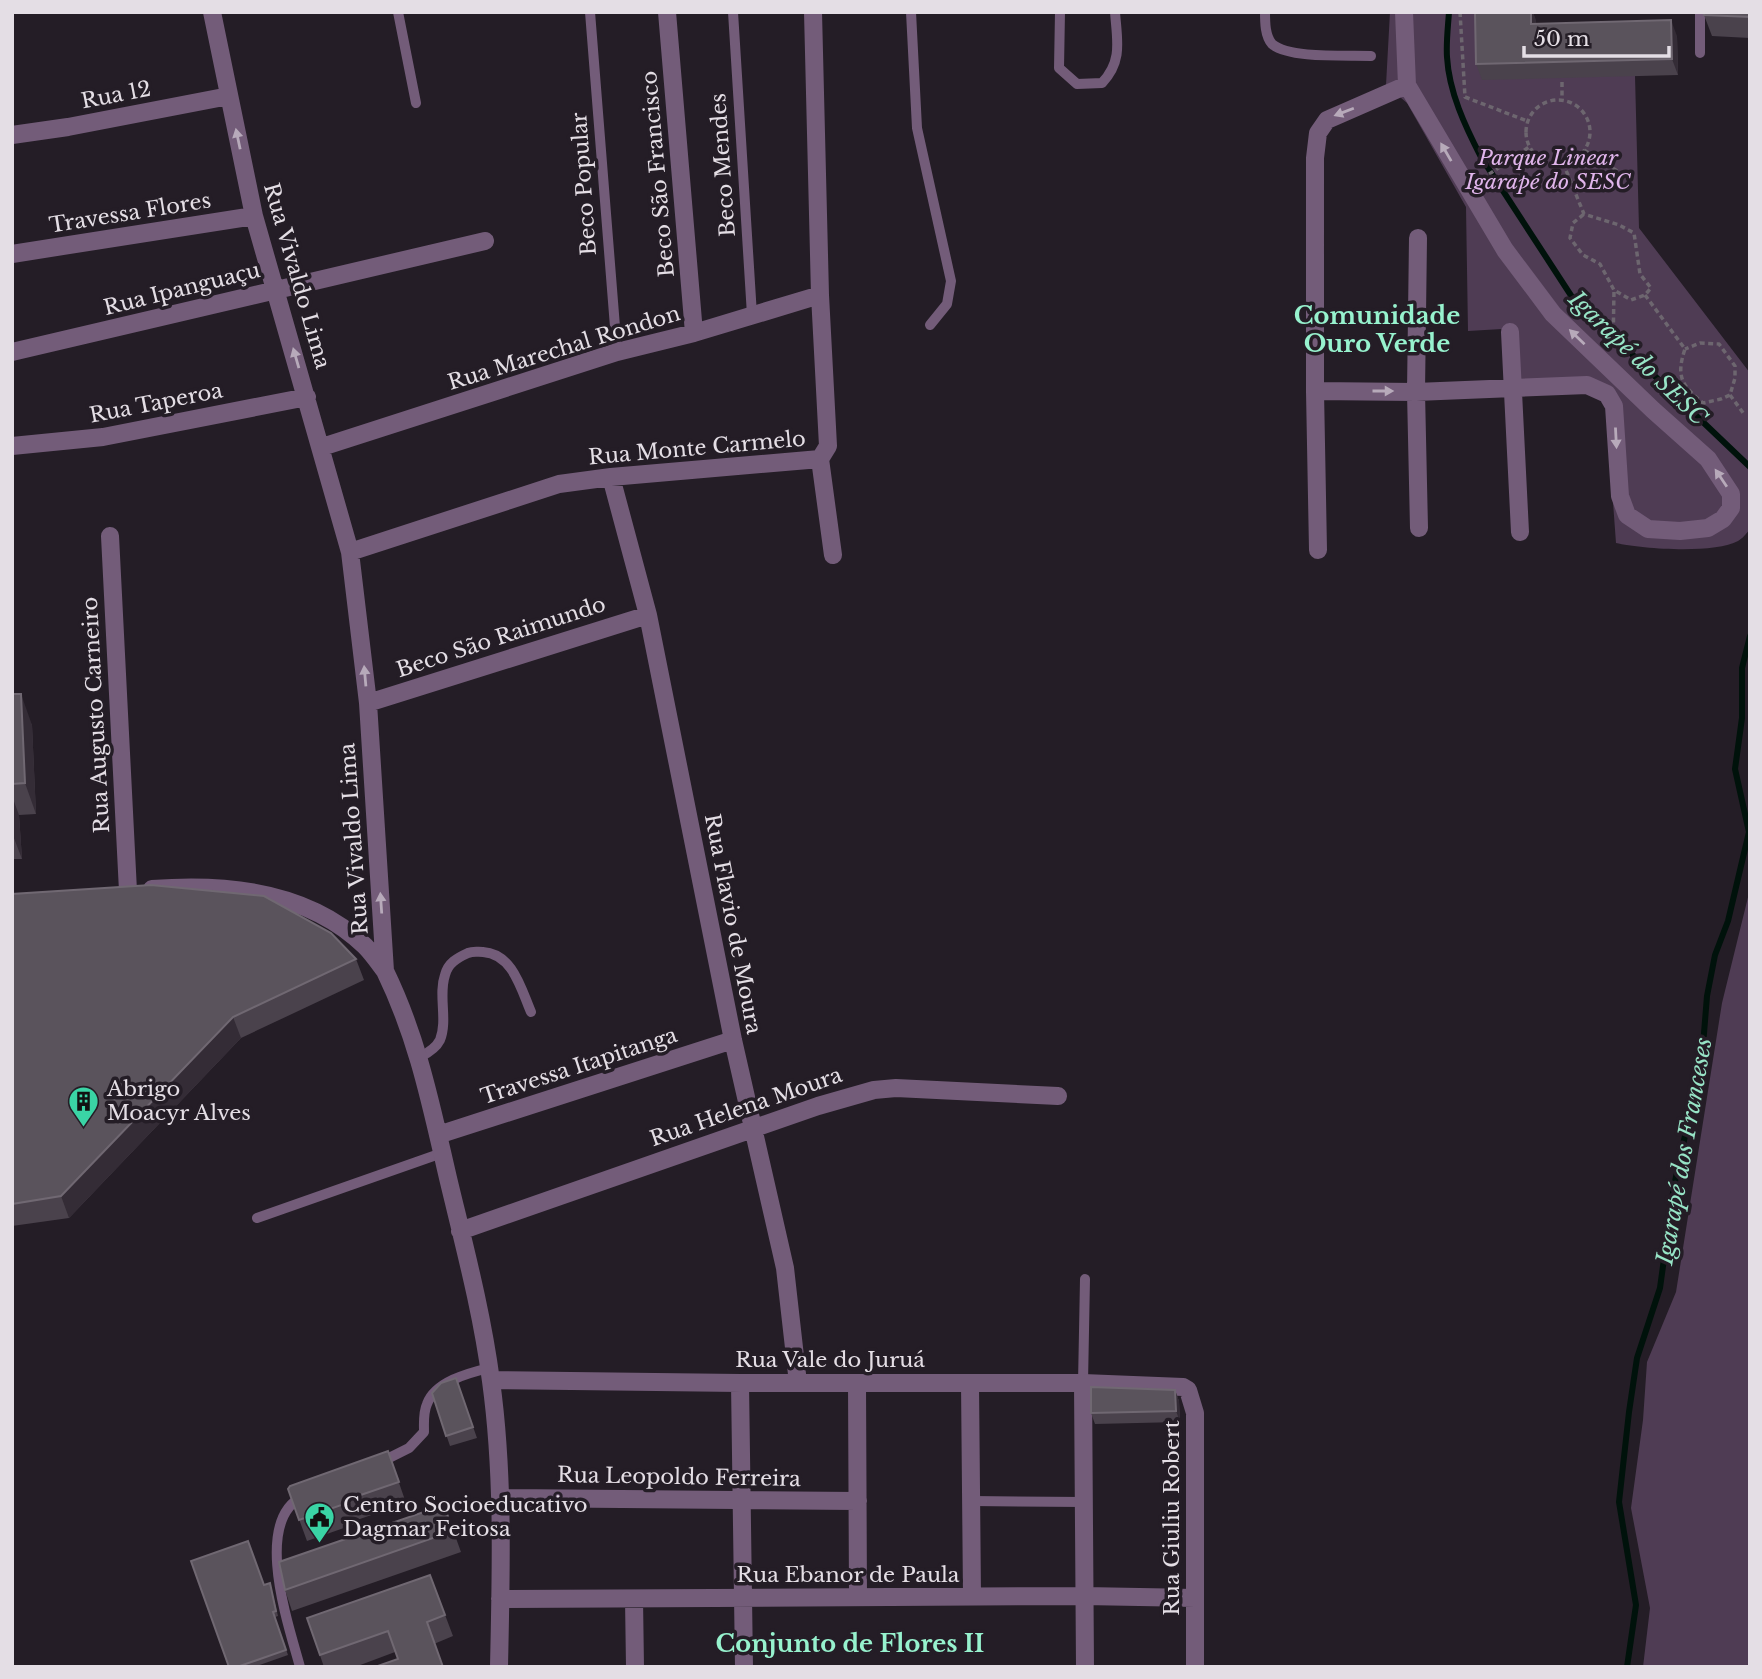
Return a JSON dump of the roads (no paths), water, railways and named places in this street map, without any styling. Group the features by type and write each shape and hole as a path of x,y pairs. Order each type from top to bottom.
{"street":[{"name":"Rua Vivaldo Lima","path":"212,12 254,216 350,552 368,703 385,971 404,1009 420,1057 490,1374 500,1498 499,1667"},
{"name":"Beco São Francisco","path":"667,12 694,333"},
{"name":"Rua Monte Carmelo","path":"350,552 559,484 820,459 828,446 820,295 813,12"},
{"path":"1315,391 1416,392 1587,385 1607,394 1614,406 1620,496 1627,515 1648,529 1680,531 1708,528 1723,519 1731,508 1731,494 1708,459 1553,314 1505,250 1406,85 1404,12"},
{"path":"1318,550 1315,158 1318,133 1326,120 1336,114 1368,104 1406,85"},
{"name":"Rua 12","path":"12,135 229,96"},
{"name":"Travessa Flores","path":"12,254 254,216"},
{"path":"1418,238 1416,392 1419,528"},
{"name":"Rua Ipanguaçu","path":"12,352 485,241"},
{"name":"Rua Marechal Rondon","path":"322,447 617,352 694,333 820,295"},
{"path":"1510,332 1515,387 1520,532"},
{"path":"1587,385 1606,365"},
{"name":"Rua Taperoa","path":"12,446 103,437 307,397"},
{"path":"820,459 833,555"},
{"name":"Rua Flavio de Moura","path":"611,477 648,615 733,1040 785,1268 798,1383"},
{"name":"Rua Augusto Carneiro","path":"110,536 121,891 178,887 226,888 268,895 306,907 341,928 365,946 385,971"},
{"name":"Beco São Raimundo","path":"368,703 648,615"},
{"name":"Travessa Itapitanga","path":"440,1144 733,1040"},
{"name":"Rua Helena Moura","path":"460,1231 754,1127 874,1090 896,1088 1058,1096"},
{"name":"Rua Vale do Juruá","path":"490,1374 740,1383 1083,1383 1169,1386"},
{"path":"740,1383 744,1667"},
{"path":"1083,1383 1085,1667"},
{"path":"857,1384 858,1597"},
{"path":"970,1384 972,1596"},
{"name":"Rua Giuliu Robert","path":"1169,1386 1188,1390 1195,1413 1195,1667"},
{"name":"Rua Leopoldo Ferreira","path":"500,1498 858,1501"},
{"name":"Rua Ebanor de Paula","path":"500,1599 972,1596 1195,1598"},
{"path":"634,1599 635,1667"}],"lane":[{"path":"398,12 416,103"},
{"name":"Beco Popular","path":"590,12 617,352"},
{"name":"Beco Mendes","path":"733,12 752,315"},
{"path":"911,12 917,128 951,281 947,304 930,325"},
{"path":"1060,12 1059,68 1077,84 1102,83 1113,72 1118,51 1115,12"},
{"path":"1265,12 1267,34 1272,44 1283,50 1371,56"},
{"path":"1700,12 1700,53"},
{"path":"420,1057 434,1049 441,1039 442,987 445,972 454,960 472,951 490,953 503,959 515,975 531,1012"},
{"path":"257,1217 440,1144"},
{"path":"1083,1383 1086,1279"},
{"path":"369,1468 409,1448 424,1432 424,1415 428,1400 440,1388 465,1374 490,1374"},
{"path":"300,1667 280,1593 276,1547 282,1518 293,1500 316,1489"},
{"path":"971,1501 1084,1502"}],"waterway":[{"name":"Igarapé do SESC","path":"1449,12 1448,70 1464,121 1481,157 1572,297 1750,467"},
{"name":"Igarapé dos Franceses","path":"1627,1667 1636,1605 1619,1502 1629,1412 1637,1358 1660,1288 1674,1186 1702,1058 1707,996 1715,955 1728,921 1749,832 1735,769 1742,718 1742,668 1750,636"}],"place":[{"name":"Abrigo Moacyr Alves","path":"84,1128"},
{"name":"Centro Socioeducativo Dagmar Feitosa","path":"320,1544"}],"district":[{"name":"Comunidade Ouro Verde","path":"1377,329"},
{"name":"Conjunto de Flores II","path":"850,1643"}],"park label":[{"name":"Parque Linear Igarapé do SESC","path":"1548,170"}]}
